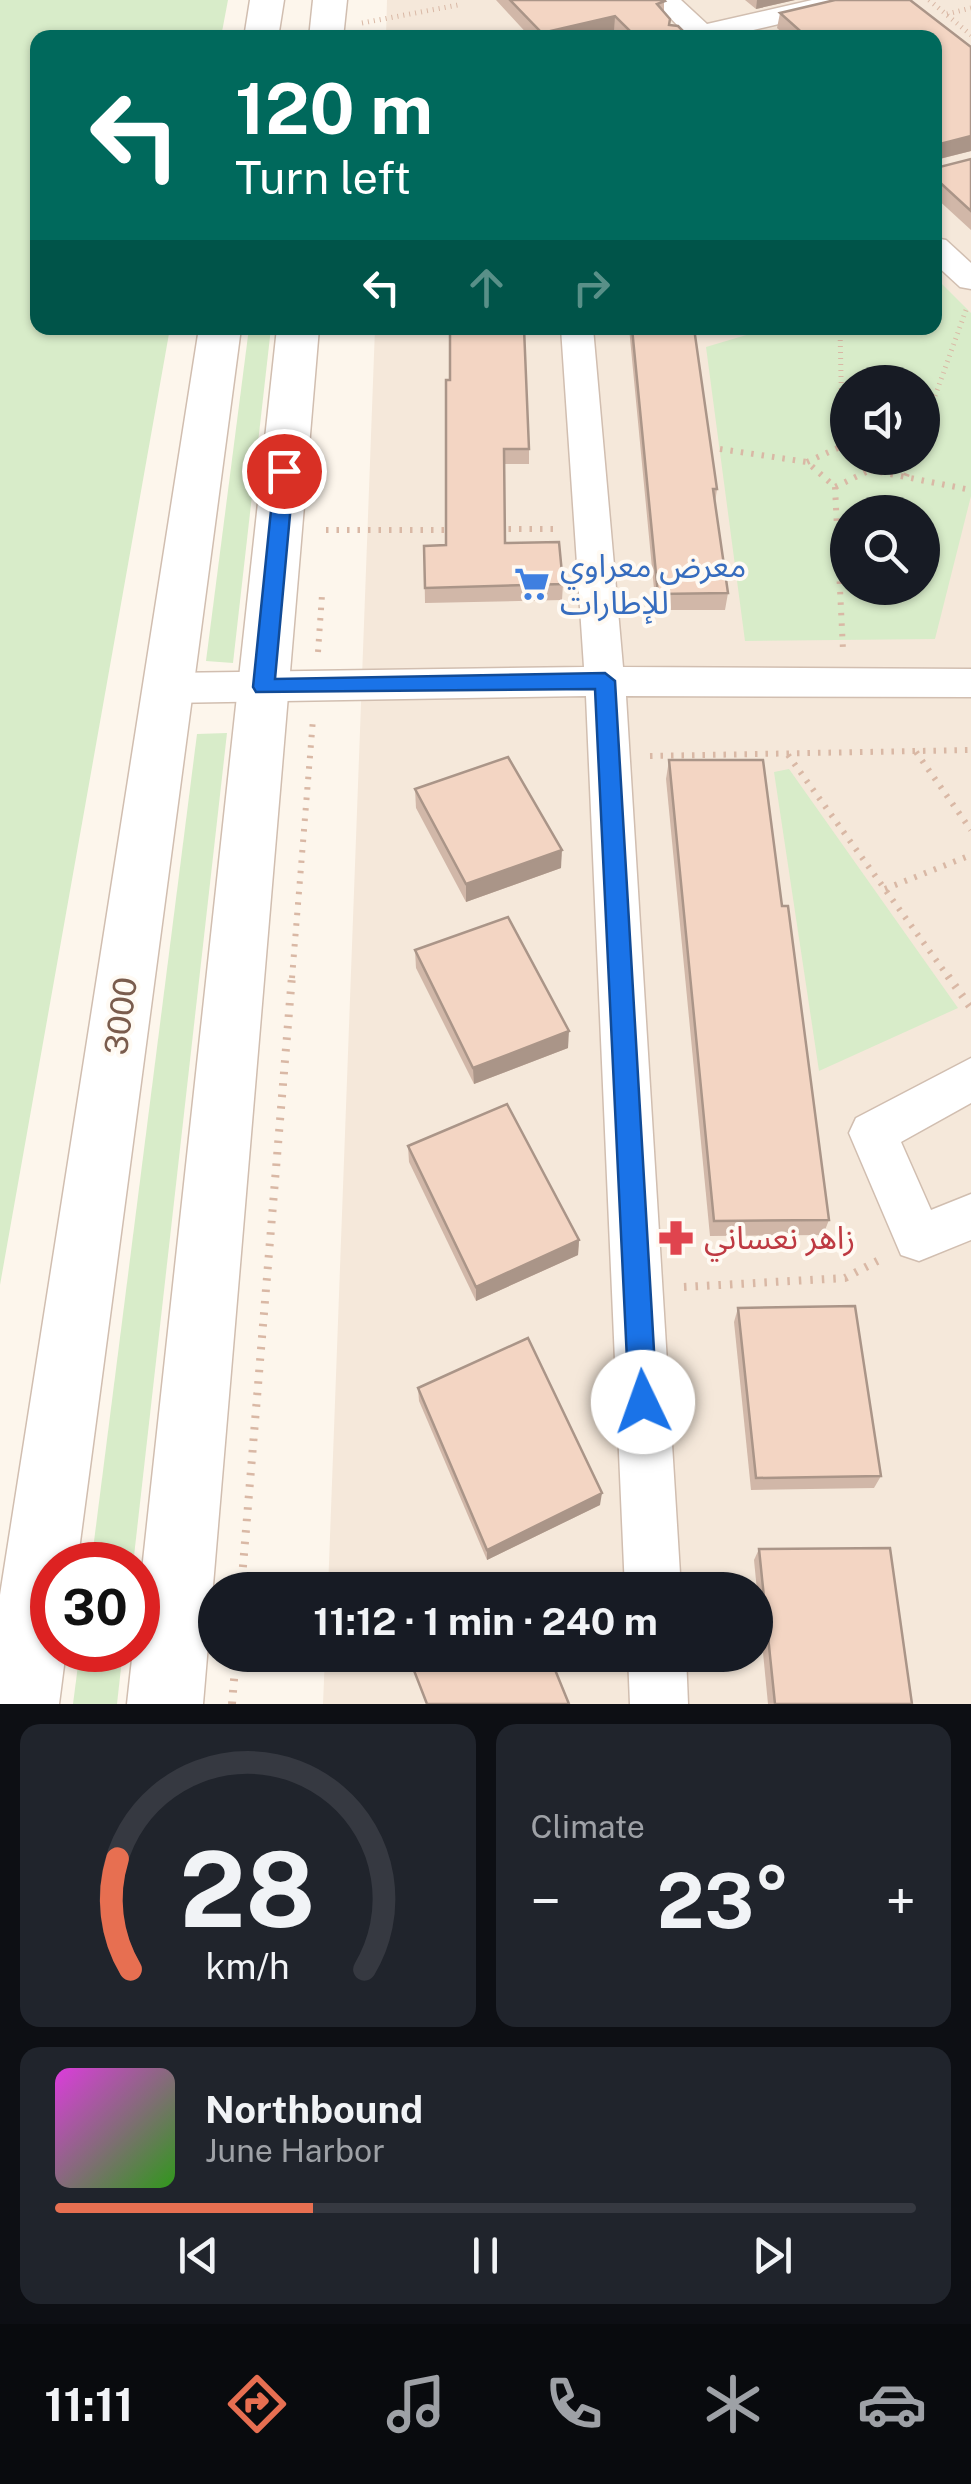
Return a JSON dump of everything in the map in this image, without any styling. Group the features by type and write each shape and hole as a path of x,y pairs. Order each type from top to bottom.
{"street":[{"path":"263,30 267,0"},
{"path":"327,30 330,0"},
{"path":"666,0 691,30"},
{"path":"721,30 846,0"},
{"path":"942,257 969,294"},
{"name":"3000","path":"22,1704 219,335"},
{"path":"165,1704 290,686 298,335"},
{"path":"578,335 605,681 652,1572"},
{"path":"168,688 605,681 971,683"},
{"path":"971,1079 873,1134 919,1238 971,1217"},
{"path":"658,1672 659,1704"}],"path":[{"path":"929,0 971,35"},
{"path":"361,24 458,5"},
{"path":"946,14 971,8"},
{"path":"940,379 969,294"},
{"path":"840,335 841,365"},
{"path":"720,449 807,462 830,454"},
{"path":"807,462 835,486 845,683"},
{"path":"835,486 859,475"},
{"path":"900,475 971,490"},
{"path":"325,550 328,512"},
{"path":"479,530 593,529"},
{"path":"326,530 460,530"},
{"path":"242,1572 290,686 322,588"},
{"path":"609,757 971,750"},
{"path":"915,751 971,830"},
{"path":"787,754 971,1008"},
{"path":"885,889 971,855"},
{"path":"637,1289 845,1278 919,1238"},
{"path":"232,1704 235,1672"}],"shaded area":[{"path":"387,0 971,0 971,1704 323,1704 324,1672 773,1672 773,1572 329,1572 375,335 942,335 942,30 386,30"}],"green space":[{"path":"0,0 228,0 222,30 30,30 30,335 169,335 0,1285"},
{"path":"942,284 971,313 971,496 935,639 745,641 706,347 746,335 942,335"},
{"path":"248,335 270,335 233,663 206,661"},
{"path":"227,733 136,1542 94,1542 197,734"},
{"path":"789,769 958,1008 819,1071 774,772"},
{"path":"77,1672 121,1672 117,1704 73,1704"}],"building":[{"path":"510,0 664,0 657,4 670,19 669,25 682,30 629,30 615,16 539,30"},
{"path":"835,0 910,0 971,47 971,136 942,143 942,30 799,30 780,13"},
{"path":"971,159 971,211 942,184 942,166"},
{"path":"450,335 524,335 529,449 504,449 505,543 559,542 563,584 425,588 424,546 446,545 446,380 450,380"},
{"path":"633,335 695,335 728,593 658,594"},
{"path":"508,757 562,850 466,884 415,789"},
{"path":"669,760 763,760 782,906 788,906 829,1220 714,1221"},
{"path":"508,917 569,1031 473,1068 415,950"},
{"path":"507,1104 579,1240 476,1287 408,1146"},
{"path":"855,1306 881,1476 756,1478 738,1308"},
{"path":"528,1338 602,1493 487,1550 418,1388"},
{"path":"890,1548 912,1704 775,1704 773,1572 761,1572 759,1549"},
{"path":"415,1672 556,1672 569,1704 427,1704"}],"place":[{"name":"معرض معراوي للإطارات","path":"532,584"},
{"name":"زاهر نعساني","path":"676,1238"}],"route":[{"path":"284,471 264,687 605,681 643,1402"}]}
